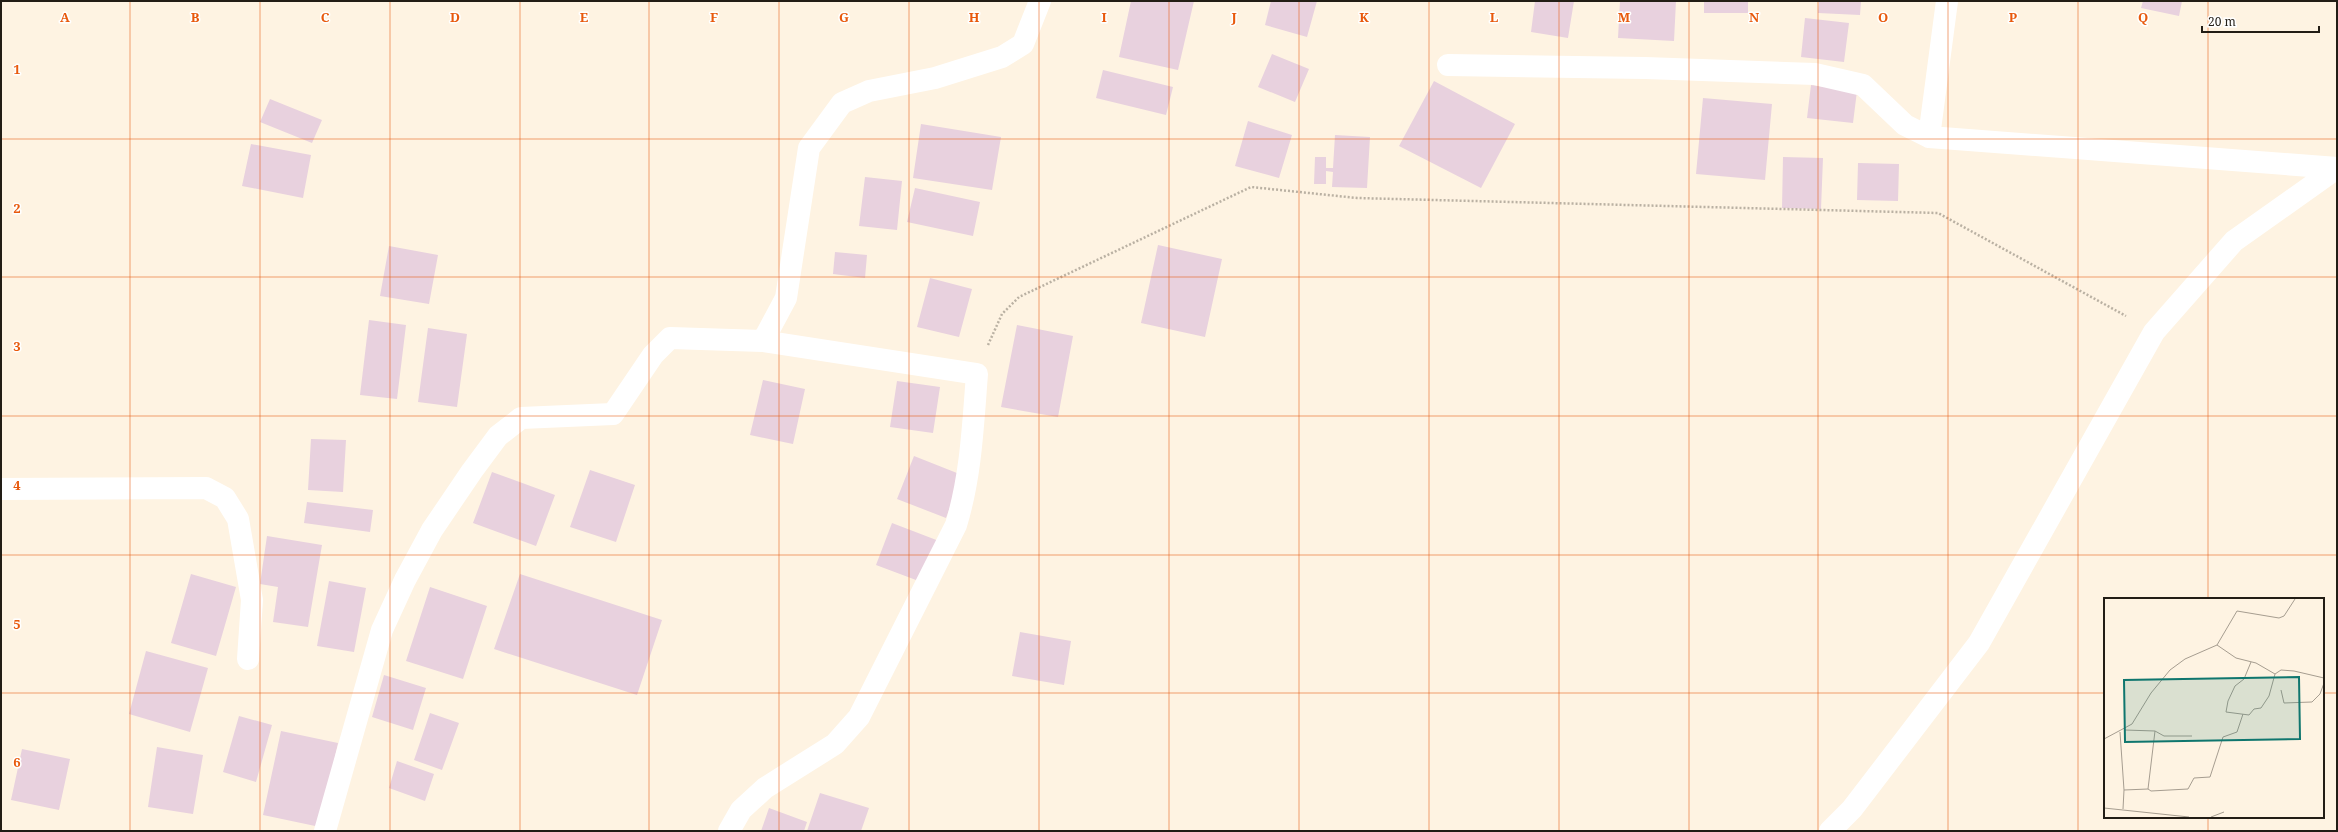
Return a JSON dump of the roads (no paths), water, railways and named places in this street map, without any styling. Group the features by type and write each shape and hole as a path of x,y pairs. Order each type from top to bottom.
{"street":[{"path":"763,341 786,298 809,148 842,103 869,91 934,78 1002,58 1023,44 1040,1"},
{"path":"1929,137 1947,1"},
{"path":"1448,65 1645,68 1815,74 1863,85 1905,124 1929,137 2337,168"},
{"path":"1830,831 1852,809 1979,643 2154,332 2234,240 2337,168"},
{"path":"325,831 382,630 405,580 432,530 498,436 521,418 613,414 653,355 670,338 763,341 977,374 970,462 965,496 956,525 859,717 835,744 765,788 741,810 729,831"},
{"path":"1,489 206,488 225,498 238,519 252,600 248,659"}]}
